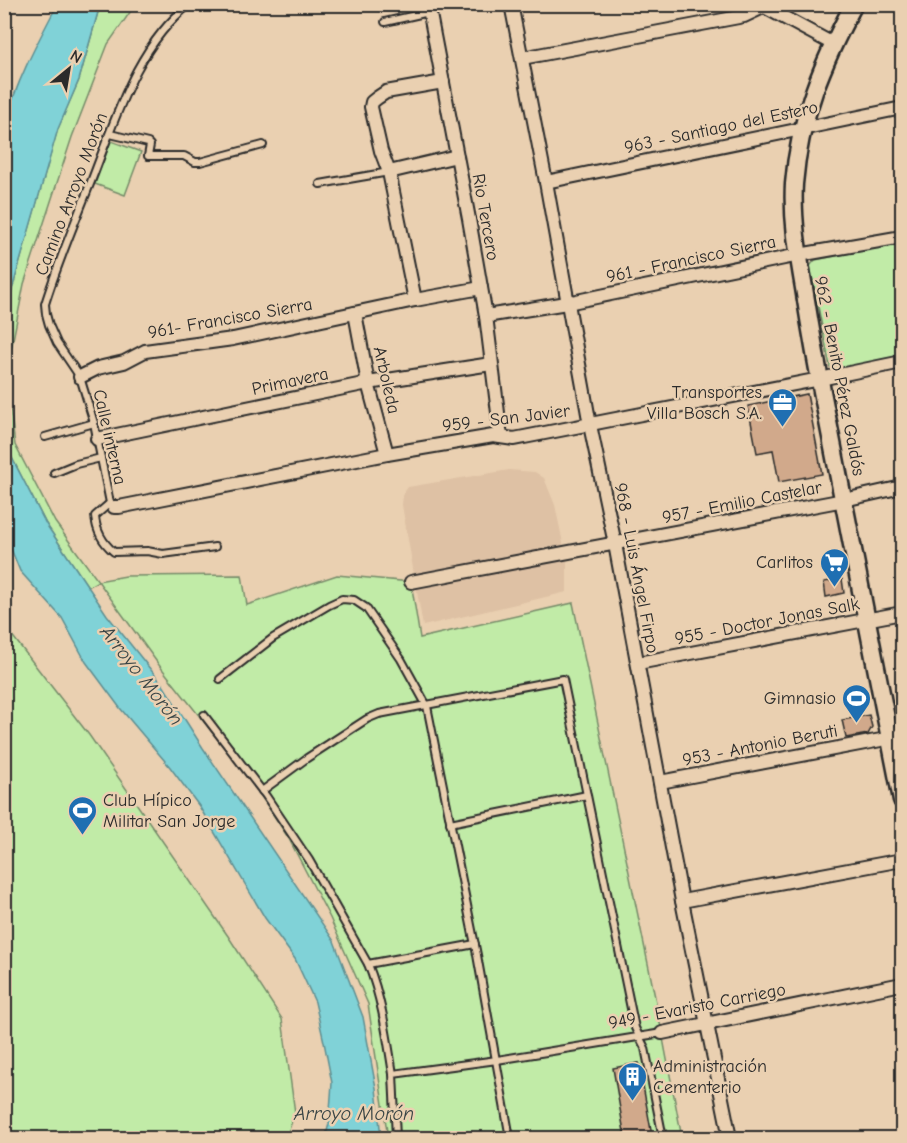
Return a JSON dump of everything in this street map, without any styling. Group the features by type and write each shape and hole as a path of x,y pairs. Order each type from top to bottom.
{"main road":[{"name":"962 - Benito Pérez Galdós","path":"854,4 833,44 815,87 802,129 794,185 794,211 820,379 868,620 897,737 903,800"}],"street":[{"name":"968 - Luis Ángel Firpo","path":"511,4 590,425 730,1138"},
{"path":"522,58 744,16 761,6 833,44"},
{"name":"Rio Tercero","path":"429,8 486,316 501,437"},
{"path":"415,300 389,172 381,151 371,107 372,102 386,92 443,82"},
{"name":"963 - Santiago del Estero","path":"546,182 903,108"},
{"path":"389,172 457,156"},
{"name":"961 - Francisco Sierra","path":"486,316 567,303 799,255 903,237"},
{"name":"961- Francisco Sierra","path":"80,376 98,368 124,362 146,351 233,339 481,288"},
{"name":"Arboleda","path":"355,313 368,383 387,454"},
{"name":"959 - San Javier","path":"112,505 142,503 387,454 493,436 514,439 903,362"},
{"name":"Primavera","path":"97,439 368,383 491,364"},
{"name":"957 - Emilio Castelar","path":"411,582 903,488"},
{"name":"955 - Doctor Jonas Salk","path":"638,663 903,613"},
{"name":"953 - Antonio Beruti","path":"660,782 897,737"},
{"path":"682,901 903,860"},
{"name":"949 - Evaristo Carriego","path":"662,1033 903,984"}],"lane":[{"name":"Camino Arroyo Morón","path":"57,343 49,325 45,304 84,200 131,84 160,35 190,4"},
{"path":"385,22 429,8"},
{"path":"110,134 148,142 150,146 148,156 184,156 195,162 262,145"},
{"path":"320,184 389,172"},
{"name":"Calle interna","path":"57,343 80,376 94,423 112,505"},
{"path":"45,437 94,423"},
{"path":"54,473 76,464 101,458"},
{"path":"112,505 95,516 102,540 114,552 147,551 163,554 215,547"},
{"path":"220,679 282,632 342,598 354,600 366,608 401,658 427,706 475,944 510,1138"},
{"path":"262,791 307,758 367,719 379,714 563,679 635,1028 645,1048 663,1138"},
{"path":"204,715 262,791 309,860 368,964 380,1000 393,1074 396,1138"},
{"path":"450,823 587,795"},
{"path":"368,964 475,944"},
{"name":"949 - Evaristo Carriego","path":"393,1074 497,1060 662,1033"}],"shaded area":[{"path":"509,470 535,472 544,478 555,505 567,562 567,592 423,626 402,505 403,494 408,487"}],"green space":[{"path":"100,5 135,5 108,44 72,137 24,284 6,375 15,445 55,522 98,581 88,587 46,524 10,454 5,435 5,314 58,128 79,80"},
{"path":"111,141 141,152 125,195 95,184"},
{"path":"902,243 902,358 838,372 830,367 810,266 815,260"},
{"path":"242,575 247,605 337,575 411,582 420,638 573,603 682,1138 388,1138 368,1004 330,918 289,839 254,785 159,665 98,581 126,576"},
{"name":"Club Hípico Militar San Jorge","path":"4,625 89,735 228,936 282,1019 295,1113 286,1138 5,1138"}],"water":[{"path":"57,5 100,5 79,80 58,129 5,314 5,124 21,78"},
{"name":"Arroyo Morón","path":"4,435 10,454 46,524 107,615 163,685 334,941 363,1017 376,1088 381,1138 325,1138 329,1124 332,1083 315,1002 295,959 265,918 199,806 86,662 62,618 20,571 5,534"}],"building":[{"name":"Transportes Villa Bosch S.A.","path":"807,394 822,474 779,482 773,450 757,453 748,406"},
{"name":"Carlitos","path":"842,579 844,593 826,597 824,582"},
{"name":"Gimnasio","path":"869,715 872,727 868,734 846,738 842,720"},
{"name":"Administración Cementerio","path":"639,1063 652,1136 625,1138 613,1068"}],"place":[{"name":"Transportes Villa Bosch S.A.","path":"783,428"},
{"name":"Carlitos","path":"834,588"},
{"name":"Gimnasio","path":"857,724"},
{"name":"Club Hípico Militar San Jorge","path":"82,836"},
{"name":"Administración Cementerio","path":"632,1102"}]}
